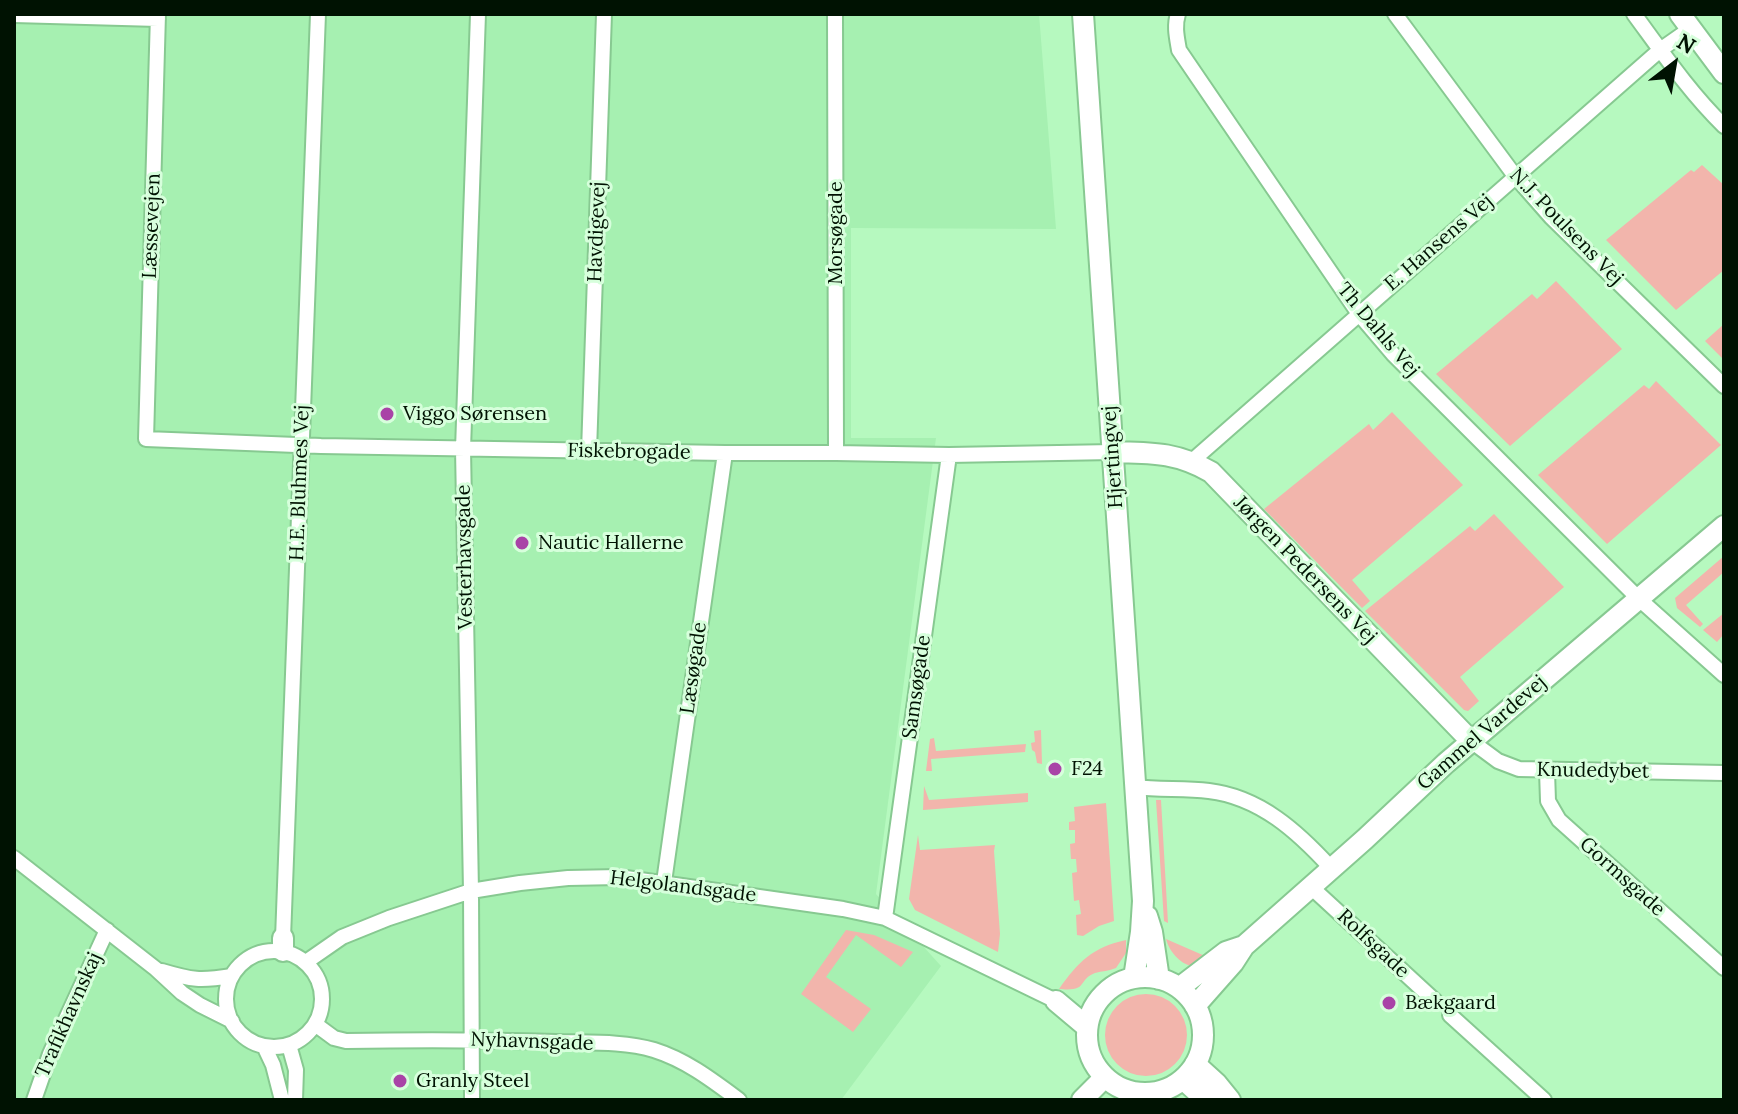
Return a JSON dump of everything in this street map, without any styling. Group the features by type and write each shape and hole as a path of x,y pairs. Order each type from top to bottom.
{"main road":[{"name":"Hjertingvej","path":"1083,14 1143,901 1134,978"},
{"path":"1685,21 1724,73"},
{"name":"Jørgen Pedersens Vej","path":"1113,452 1165,454 1192,461 1211,472 1471,741"},
{"name":"Gammel Vardevej","path":"1195,1006 1244,946 1471,741 1724,526"},
{"name":"Hjertingvej","path":"1143,901 1152,932 1159,979"},
{"name":"Gammel Vardevej","path":"1179,988 1226,952 1244,946"},
{"path":"1134,978 1159,979 1179,988 1195,1006 1203,1036 1199,1055 1189,1071 1170,1087 1140,1096 1105,1077 1096,1067 1087,1041 1090,1017 1107,991 1116,985 1134,978"},
{"name":"Helgolandsgade","path":"1056,1001 1090,1017"},
{"path":"1189,1071 1206,1100"},
{"path":"1189,1071 1217,1084 1230,1100"},
{"path":"1082,1100 1105,1077"}],"street":[{"name":"H.E. Bluhmes Vej","path":"283,945 318,14"},
{"name":"Vesterhavsgade","path":"472,1100 463,449 478,14"},
{"name":"Havdigevej","path":"589,451 604,14"},
{"name":"Morsøgade","path":"835,14 836,453"},
{"name":"N.J. Poulsens Vej","path":"1395,14 1515,176 1551,217 1724,386"},
{"path":"1634,14 1724,126"},
{"path":"14,15 158,17"},
{"name":"Læssevejen","path":"146,439 158,17"},
{"name":"Th Dahls Vej","path":"1177,17 1179,50 1359,314 1393,354 1638,598 1724,675"},
{"name":"E. Hansens Vej","path":"1192,461 1660,50 1685,21"},
{"name":"Fiskebrogade","path":"146,439 725,453 949,455 1113,452"},
{"name":"Læsøgade","path":"664,882 725,453"},
{"name":"Samsøgade","path":"885,918 949,455"},
{"name":"Knudedybet","path":"1471,741 1493,759 1519,769 1724,773"},
{"name":"Gormsgade","path":"1547,771 1548,801 1559,820 1724,968"},
{"path":"1135,787 1214,791 1248,802 1287,825 1331,868"},
{"path":"17,865 107,930 182,993 232,1021"},
{"name":"Helgolandsgade","path":"306,962 342,937 471,891 568,878 619,877 843,909 885,918 1056,1001"},
{"name":"Rolfsgade","path":"1311,887 1435,1001"},
{"name":"Trafikhavnskaj","path":"34,1100 50,1054 107,930"},
{"path":"283,945 306,962 321,985 323,998 321,1012 308,1034 281,1047 264,1046 245,1037 232,1021 228,1010 226,999 232,976 246,960 283,945"},
{"path":"156,969 205,981 232,976"},
{"path":"1450,1015 1544,1100"},
{"name":"Nyhavnsgade","path":"315,1024 334,1038 346,1041 472,1039 624,1044 654,1050 682,1061 739,1100"},
{"path":"289,1045 296,1070 295,1100"},
{"path":"264,1046 273,1065 282,1100"}],"shaded area":[{"path":"14,14 1039,14 1056,229 851,228 851,438 936,438 876,894 941,966 841,1100 14,1100"},
{"path":"1702,165 1724,185 1724,270 1676,310 1606,240 1691,170 1694,172"},
{"path":"1556,281 1622,349 1510,446 1436,374 1532,294 1537,299"},
{"path":"1724,324 1724,360 1705,341"},
{"path":"1656,381 1721,445 1607,544 1538,475 1644,385 1649,389"},
{"path":"1392,412 1463,485 1352,580 1370,601 1362,608 1264,509 1369,424 1373,430"},
{"path":"1494,514 1564,587 1460,677 1479,701 1468,711 1365,611 1470,526 1475,531"},
{"path":"1724,556 1724,572 1686,605 1703,624 1700,627 1677,608 1675,598"},
{"path":"1724,613 1724,634 1717,642 1703,630"},
{"path":"1041,730 1042,764 1037,763 1031,743 1035,742 1034,731"},
{"path":"934,738 936,751 1026,744 1025,752 931,759 932,771 926,771 930,739"},
{"path":"924,786 929,800 1028,793 1028,802 923,810"},
{"path":"1156,800 1161,800 1168,923 1164,921"},
{"path":"1106,803 1114,921 1083,936 1077,935 1076,915 1081,914 1079,900 1074,901 1072,873 1077,872 1076,859 1071,859 1070,844 1075,843 1075,830 1069,830 1069,822 1075,821 1074,807"},
{"path":"918,835 920,850 995,845 1000,934 998,952 915,910 909,899"},
{"path":"846,930 874,935 913,952 901,967 856,935 826,977 871,1009 853,1032 801,994"},
{"path":"1166,939 1205,956 1192,966 1183,963"},
{"path":"1126,940 1126,953 1116,968 1095,973 1075,989 1059,989 1095,951"},
{"path":"1146,994 1162,997 1175,1006 1184,1019 1187,1035 1184,1051 1175,1064 1162,1073 1146,1076 1130,1073 1117,1064 1108,1051 1105,1035 1108,1019 1117,1006 1130,997"}],"place":[{"name":"Viggo Sørensen","path":"387,414"},
{"name":"Nautic Hallerne","path":"522,543"},
{"name":"F24","path":"1055,769"},
{"name":"Bækgaard","path":"1389,1003"},
{"name":"Granly Steel","path":"400,1081"}]}
